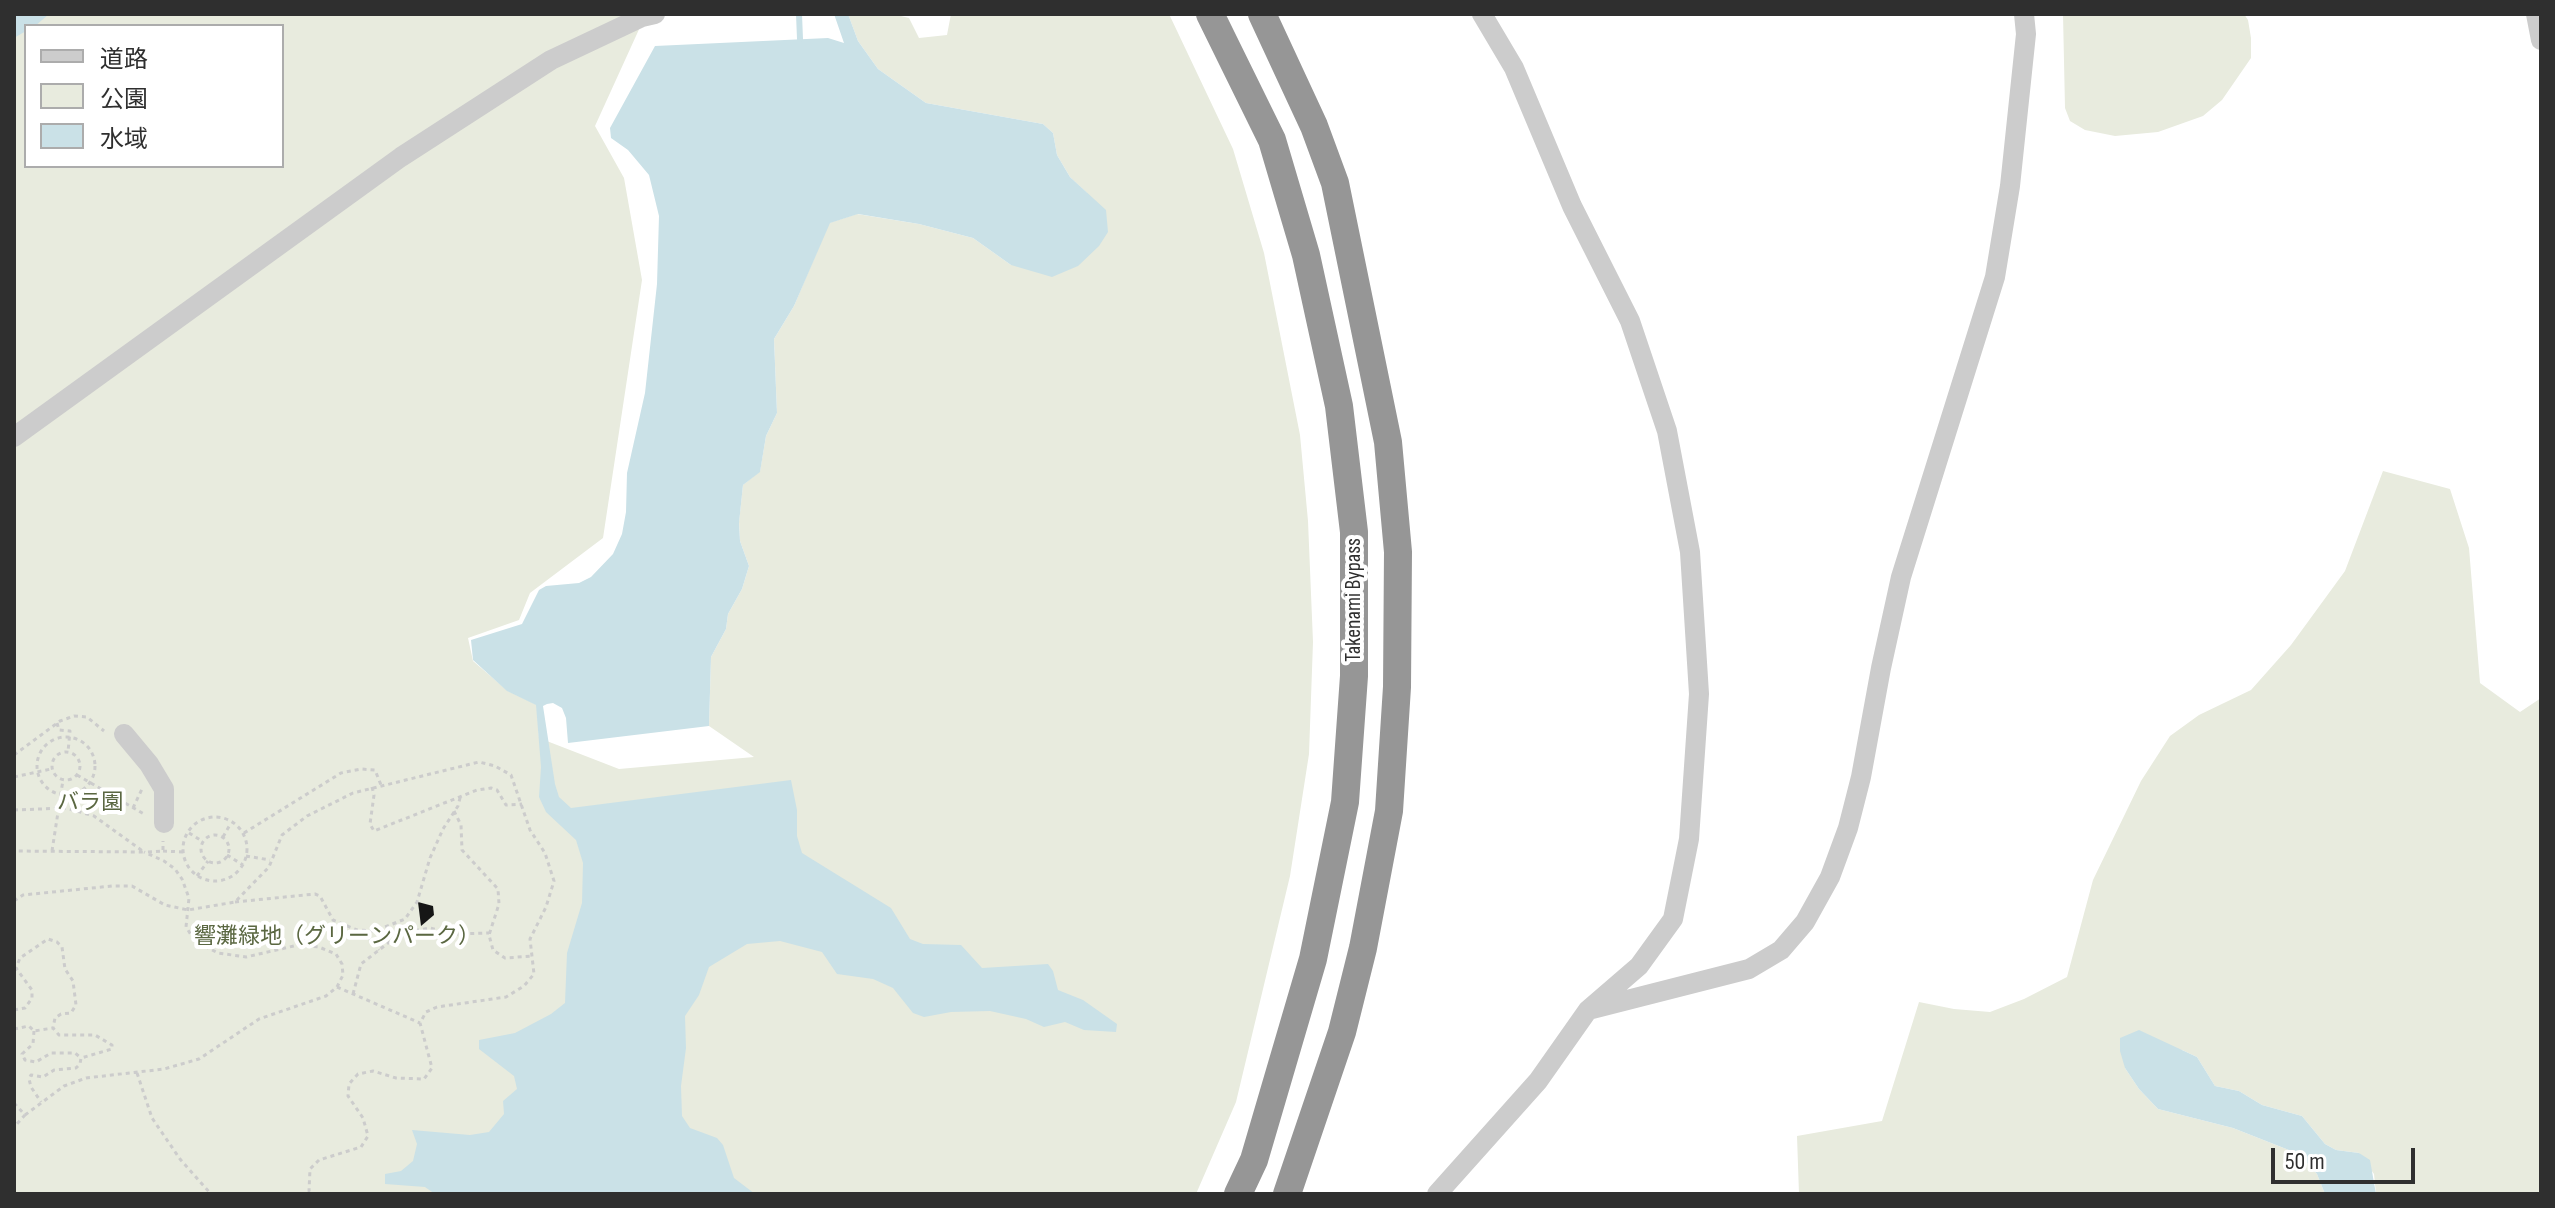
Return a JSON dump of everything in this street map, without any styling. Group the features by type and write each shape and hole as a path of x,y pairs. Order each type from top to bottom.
{"highway":[{"name":"Takenami Bypass","path":"1210,14 1272,140 1306,255 1339,406 1354,532 1354,676 1345,802 1313,959 1254,1160 1238,1194"},
{"name":"Takenami Bypass","path":"1262,14 1314,126 1335,183 1388,442 1398,552 1397,687 1389,811 1363,948 1342,1032 1287,1194"}],"street":[{"path":"14,437 401,157 551,60 642,17 655,14"},
{"path":"1437,1194 1538,1081 1588,1010 1639,966 1673,919 1689,839 1699,694 1690,552 1667,431 1630,321 1572,206 1514,68 1482,14"},
{"path":"1588,1010 1749,969 1781,950 1805,922 1830,877 1848,828 1861,777 1901,577 1995,277 2015,140 2026,34 2024,14"},
{"path":"2536,14 2541,40"},
{"path":"116,734 149,764 164,789 164,823"}],"path":[{"path":"14,755 57,723 74,716 87,717 116,734"},
{"path":"57,723 59,730 70,731 68,752"},
{"path":"69,737 81,741 93,756 95,766 90,782 81,791 60,795 45,786 37,772 37,761 46,745 54,739 69,737"},
{"path":"68,752 79,760 80,769 72,779 63,780 51,769 55,757 68,752"},
{"path":"235,902 256,883 282,835 307,816 372,787 479,762 511,775 530,830 545,853 554,881 546,907 530,939 534,974 524,986 506,997 437,1007 426,1012 420,1023 432,1068 424,1079 396,1078 373,1071 358,1074 349,1084 348,1096 363,1118 368,1136 361,1147 319,1160 310,1169 309,1191 312,1194"},
{"path":"14,777 51,769"},
{"path":"243,834 341,773 375,770 381,785"},
{"path":"77,775 164,823 163,851"},
{"path":"133,808 140,799 143,779"},
{"path":"52,851 63,780"},
{"path":"372,787 374,795 370,824 374,831 461,794 491,788 497,790 506,805 522,804"},
{"path":"14,901 23,895 132,886 165,905 188,910 315,894 320,896 333,920 363,931 375,931 405,919 411,913 422,890 430,858 461,794"},
{"path":"14,810 59,808 94,816 144,852 164,861 182,879 189,898 186,927 195,941 218,953 246,957 298,945 319,947 336,954 342,964 343,975 337,987 326,996 259,1019 199,1059 137,1073 86,1078 64,1086 14,1127"},
{"path":"454,811 461,825 462,850 498,889 499,904 489,933 490,944 500,957 533,956"},
{"path":"221,817 243,834 246,856 233,876 213,882 197,876 187,866 182,846 188,832 200,820 221,817"},
{"path":"223,837 231,822"},
{"path":"188,832 202,841"},
{"path":"210,835 223,837 229,846 227,855 221,862 208,861 201,850 202,841 210,835"},
{"path":"14,851 183,852"},
{"path":"227,855 243,865"},
{"path":"246,856 271,860"},
{"path":"197,876 208,861"},
{"path":"182,879 192,872"},
{"path":"353,994 361,964 401,933 430,928 456,934 489,933"},
{"path":"363,931 379,950"},
{"path":"14,1010 25,1008 32,998 32,990 16,968 20,958 48,939 57,942 62,947 65,969 73,981 76,1005 71,1013 55,1018 53,1028"},
{"path":"337,987 420,1023"},
{"path":"14,1029 29,1026 34,1031 33,1044 22,1054 29,1063 31,1087 41,1102"},
{"path":"34,1031 53,1028"},
{"path":"53,1028 59,1035 95,1035 112,1045 112,1049 81,1058"},
{"path":"29,1063 51,1053 75,1053 81,1058"},
{"path":"31,1075 43,1077 54,1070 76,1068 81,1058"},
{"path":"137,1073 152,1118 188,1170 211,1194"},
{"path":"14,1103 25,1115"}],"green space":[{"path":"14,14 646,14 595,126 624,178 642,280 603,538 530,593 519,620 468,638 473,661 508,691 537,705 539,738 619,769 754,757 709,726 711,657 726,629 728,614 742,589 749,566 740,541 743,485 760,471 766,436 777,413 774,339 794,306 829,223 857,214 919,224 973,238 1011,265 1087,193 1070,177 1057,155 1053,133 1043,124 926,103 878,69 858,41 848,14 893,14 909,18 919,38 947,35 951,14 1169,14 1233,149 1264,253 1300,435 1308,521 1313,642 1309,754 1290,876 1236,1102 1196,1194 14,1194"},
{"path":"2063,14 2244,14 2251,38 2251,58 2222,100 2203,116 2158,132 2115,136 2085,130 2070,121 2065,108"},
{"path":"2383,471 2450,489 2469,548 2480,683 2520,712 2541,698 2541,1194 2376,1194 2374,1174 2359,1153 2336,1150 2325,1144 2302,1116 2262,1105 2239,1091 2215,1086 2197,1057 2182,1050 2125,1068 2158,1109 2233,1128 2299,1154 2317,1174 2325,1194 1799,1194 1797,1136 1882,1121 1919,1002 1990,1012 2067,977 2093,880 2141,781 2170,736 2199,715 2251,690 2291,645 2345,571"}],"water":[{"path":"14,14 49,14 37,24 24,24 24,32 14,38"},
{"path":"834,14 848,14 858,41 878,69 926,103 1043,124 1053,133 1057,155 1070,177 1106,210 1108,232 1099,246 1078,266 1052,277 1011,265 973,238 919,224 858,214 830,223 794,306 774,339 777,413 766,436 760,472 743,485 740,541 749,566 742,589 728,614 726,629 711,657 709,726 568,743 562,708 553,703 547,704 543,706 555,784 559,797 571,808 791,780 797,810 797,836 802,853 891,908 910,939 923,944 961,945 982,968 1048,964 1058,990 1083,1000 1117,1024 1116,1032 1084,1030 1065,1022 1044,1027 1026,1019 990,1011 951,1012 924,1017 913,1013 893,988 873,979 837,974 822,952 780,941 747,944 709,967 699,995 685,1016 686,1048 681,1086 682,1116 690,1128 717,1138 723,1145 734,1178 755,1194 435,1194 425,1187 385,1184 385,1174 401,1171 413,1161 417,1144 412,1130 470,1135 489,1132 504,1114 503,1101 517,1089 514,1076 479,1049 479,1040 515,1033 565,1003 567,953 582,903 583,863 576,840 546,812 539,797 541,767 536,705 507,691 473,660 471,640 522,624 539,590 546,586 579,583 591,577 613,554 622,534 627,473 645,393 657,284 659,216 649,175 628,150 611,138 610,128 655,46 828,38 844,43"},
{"path":"2139,1030 2197,1057 2215,1086 2239,1091 2262,1105 2302,1116 2325,1144 2336,1150 2359,1153 2370,1160 2376,1194 2325,1194 2317,1174 2299,1154 2233,1128 2158,1109 2125,1068 2120,1051 2120,1038"}],"building":[{"path":"418,902 433,906 434,915 421,926"}],"waterway":[{"path":"799,14 800,39"}],"park label":[{"name":"バラ園","path":"90,803"},
{"name":"響灘緑地（グリーンパーク）","path":"337,937"}]}
